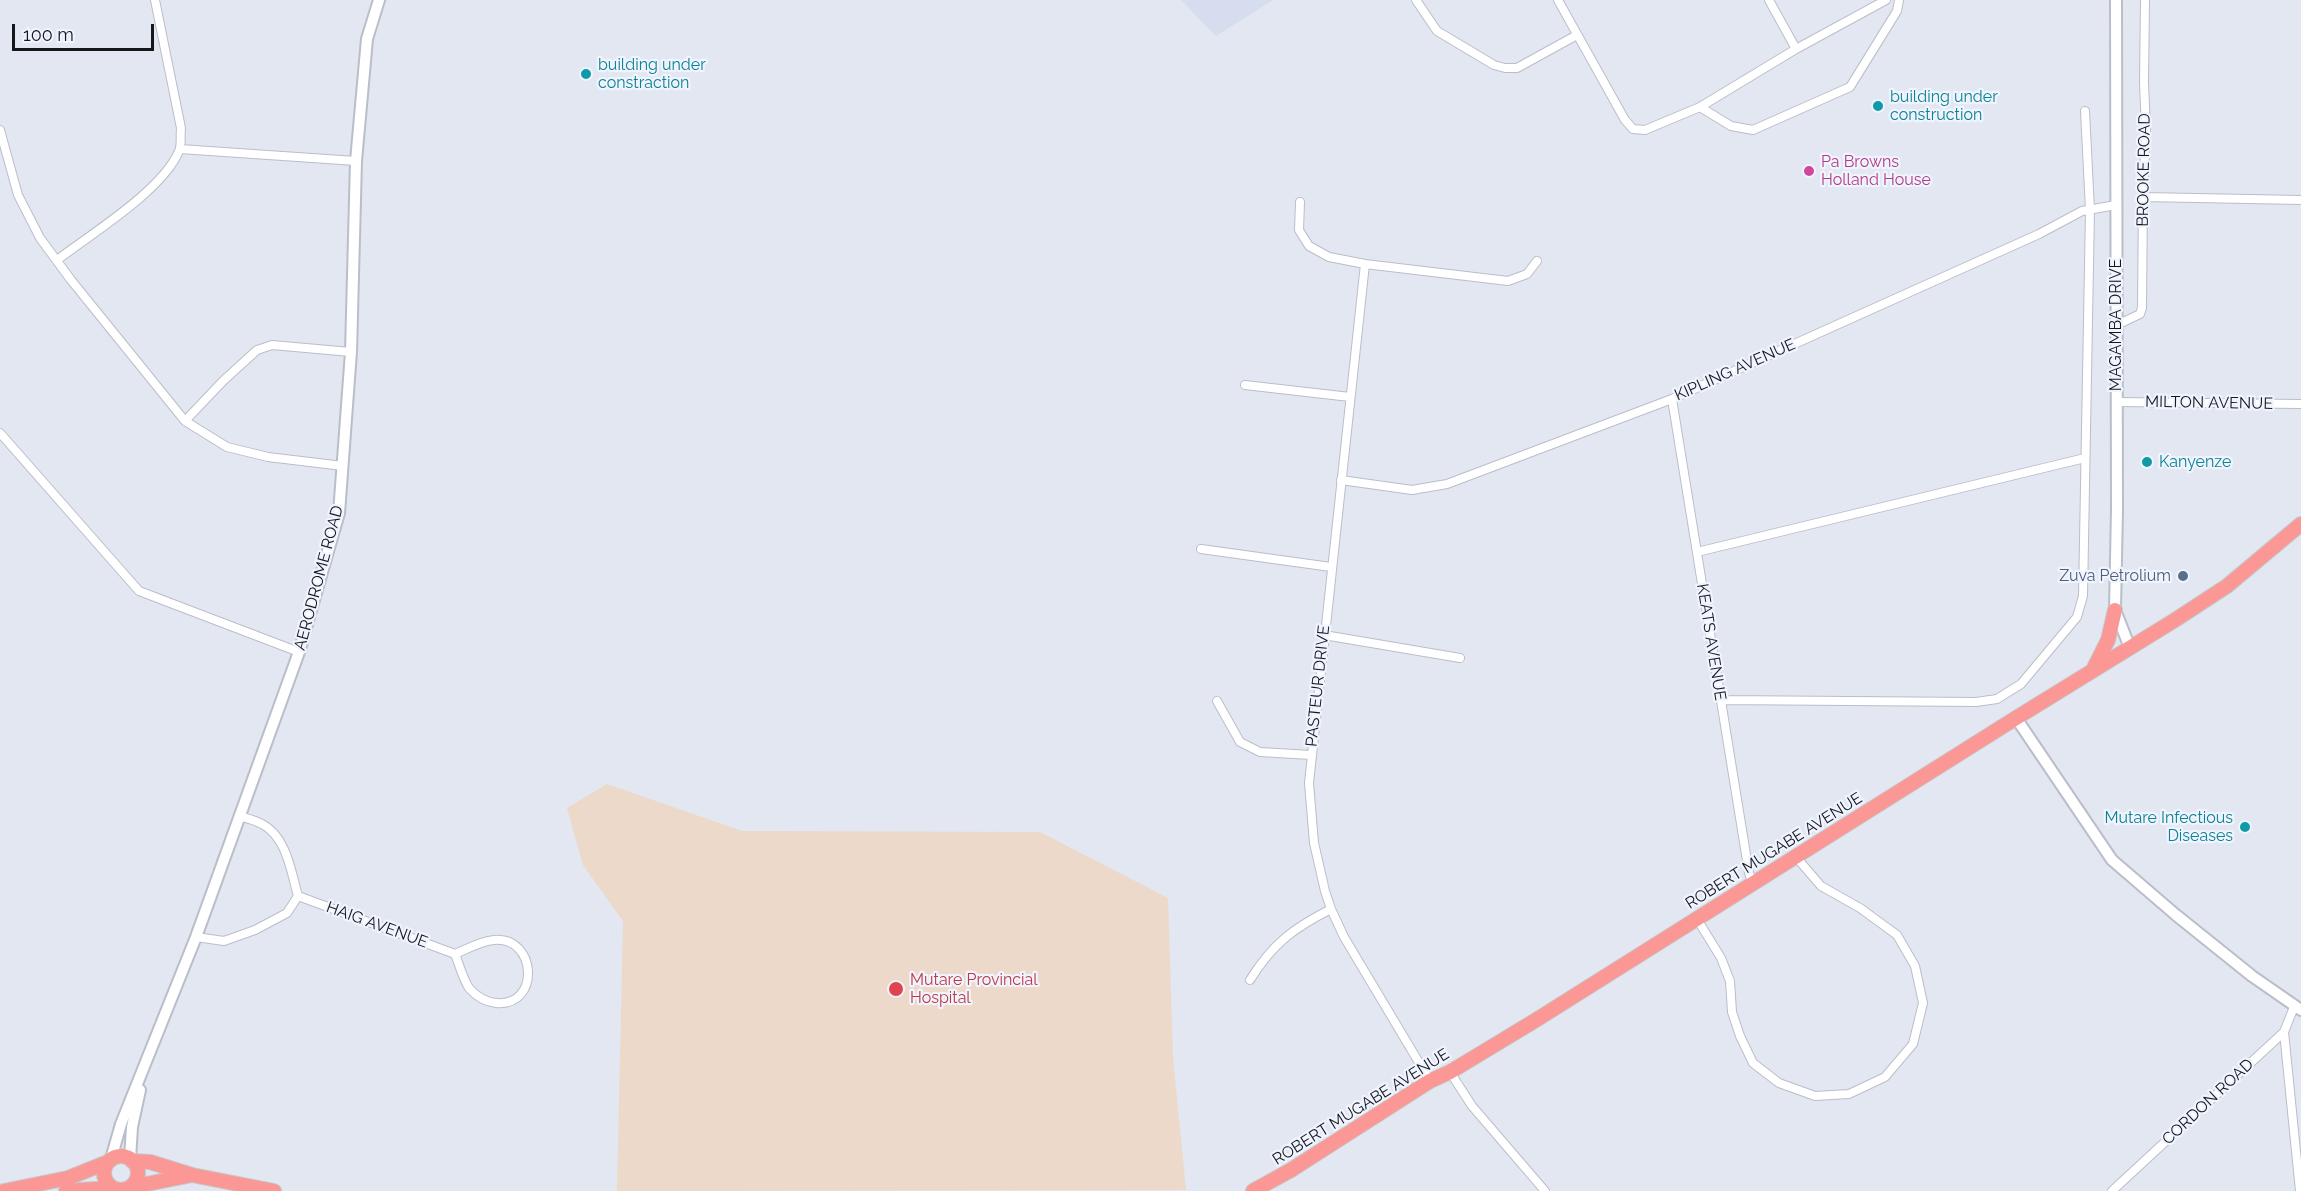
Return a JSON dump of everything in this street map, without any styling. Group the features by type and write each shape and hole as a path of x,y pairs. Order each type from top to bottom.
{"highway":[{"name":"ROBERT MUGABE AVENUE","path":"1253,1191 1291,1170 1430,1081 1450,1072 1697,920 2228,586 2301,524"},
{"path":"2093,669 2109,640 2115,610"},
{"path":"4,1191 68,1178 121,1156 167,1166 192,1175 274,1191"},
{"path":"104,1187 104,1171 109,1160"},
{"path":"130,1188 135,1182 138,1171 131,1160"},
{"path":"66,1191 104,1187 123,1190 192,1175"}],"street":[{"path":"57,260 151,189 169,168 180,149 181,128 155,0"},
{"name":"AERODROME ROAD","path":"109,1160 121,1124 196,937 299,652 339,513 351,352 356,161 367,39 379,0"},
{"path":"1416,0 1437,31 1505,68 1517,68 1577,35"},
{"path":"1558,0 1625,120 1633,129 1645,130 1701,107 1796,49 1886,0"},
{"path":"1769,0 1796,49"},
{"path":"1701,107 1731,126 1753,130 1850,87 1897,11 1899,0"},
{"name":"MAGAMBA DRIVE","path":"2116,0 2117,509 2115,610 2130,648"},
{"name":"BROOKE ROAD","path":"2117,325 2140,314 2142,308 2146,129 2145,0"},
{"path":"1721,700 1976,702 1997,699 2021,684 2077,618 2083,596 2090,210 2085,111"},
{"path":"0,130 18,195 40,238 185,421 227,447 268,457 343,466"},
{"path":"180,149 356,161"},
{"path":"2143,197 2301,200"},
{"path":"1300,202 1299,230 1310,246 1329,257 1365,264 1508,281 1527,274 1537,261"},
{"name":"KIPLING AVENUE","path":"1341,480 1412,490 1447,484 1672,399 2039,234 2082,211 2116,205"},
{"name":"PASTEUR DRIVE","path":"1365,264 1309,783 1314,843 1331,909 1344,937 1430,1081"},
{"path":"185,421 257,350 272,345 351,352"},
{"path":"1245,385 1350,397"},
{"name":"KEATS AVENUE","path":"1672,399 1749,873 1753,884"},
{"name":"MILTON AVENUE","path":"2116,402 2301,404"},
{"path":"0,433 139,591 299,652"},
{"path":"1697,552 2085,458"},
{"path":"1201,549 1332,567"},
{"path":"1324,635 1460,658"},
{"path":"1217,700 1240,742 1260,752 1311,755"},
{"path":"2016,718 2112,860 2176,915 2298,1009"},
{"path":"196,937 224,941 255,930 287,913 298,896 285,852 276,836 263,824 239,816"},
{"path":"1697,920 1721,958 1730,981 1732,1012 1740,1036 1754,1062 1779,1083 1815,1096 1849,1094 1885,1077 1913,1044 1923,1003 1915,966 1897,935 1860,908 1821,886 1796,857"},
{"name":"HAIG AVENUE","path":"298,896 455,954"},
{"path":"1250,980 1263,958 1298,926 1331,909"},
{"path":"493,940 505,941 520,949 528,963 529,980 523,993 512,1002 500,1004 486,1002 469,988 455,954 493,940"},
{"name":"CORDON ROAD","path":"2112,1191 2284,1032 2298,1009"},
{"path":"2284,1032 2300,1191"},
{"name":"AERODROME ROAD","path":"131,1160 132,1127 146,1060"},
{"path":"1450,1072 1472,1106 1545,1191"}],"shaded area":[{"path":"1181,0 1273,0 1216,36"},
{"name":"Mutare Provincial Hospital","path":"607,784 742,831 1040,832 1168,898 1173,1058 1186,1190 617,1191 623,921 583,865 567,808"}],"place":[{"name":"building under constraction","path":"586,74"},
{"name":"building under construction","path":"1878,106"},
{"name":"Pa Browns Holland House","path":"1809,171"},
{"name":"Kanyenze","path":"2147,462"},
{"name":"Zuva Petrolium","path":"2183,576"},
{"name":"Mutare Infectious Diseases","path":"2245,827"},
{"name":"Mutare Provincial Hospital","path":"896,989"}]}
